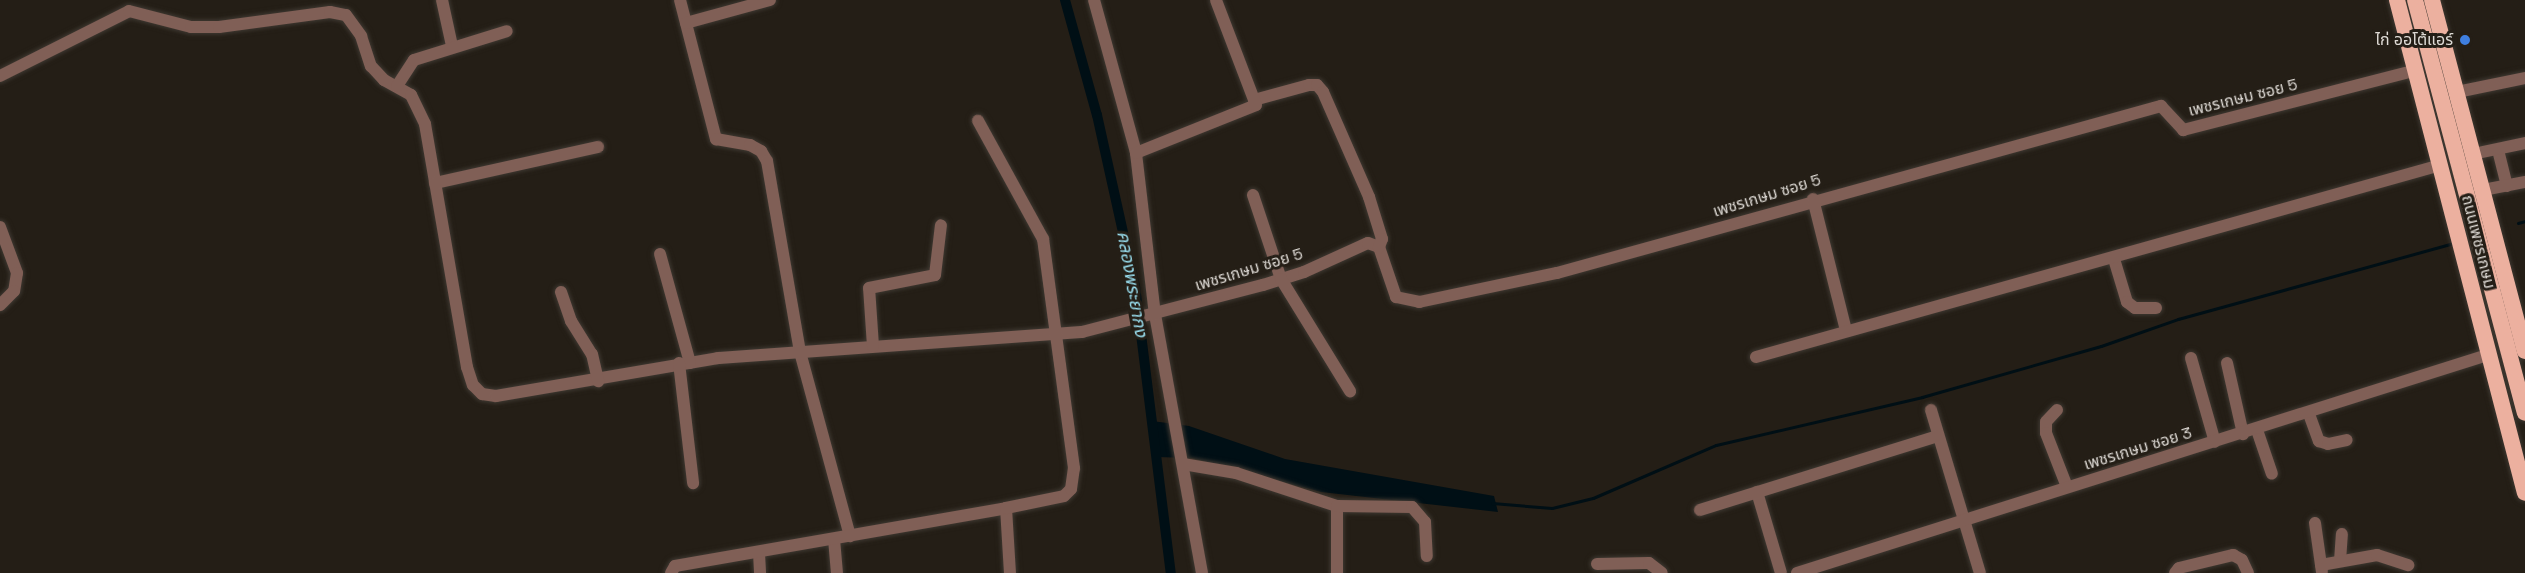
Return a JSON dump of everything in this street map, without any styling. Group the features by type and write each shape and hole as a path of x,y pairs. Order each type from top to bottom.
{"highway":[{"path":"2392,0 2410,50"},
{"name":"ถนนเพชรเกษม","path":"2397,0 2487,355 2525,493"},
{"path":"2415,0 2494,304 2525,413"},
{"name":"ถนนเพชรเกษม","path":"2432,0 2525,351"}],"street":[{"path":"442,0 452,46"},
{"path":"680,0 716,139 750,145 761,151 767,161 800,352 850,536"},
{"path":"686,23 770,0"},
{"path":"1094,0 1136,153 1153,316 1202,573"},
{"path":"1136,153 1256,105 1216,0"},
{"path":"0,76 119,13 144,14 191,27 219,27 330,12 346,15 354,24 371,66 411,95 425,124 435,183 598,147"},
{"path":"397,86 414,60 452,46 507,31"},
{"name":"เพชรเกษม ซอย 5","path":"435,183 472,385 482,394 496,396 598,381 685,363 873,346 1056,334 1120,325 1304,272 1358,245 1379,246 1391,290 1403,300 1419,302 1569,270 1813,199 2161,106 2183,130 2416,70"},
{"path":"2457,93 2525,78"},
{"path":"1254,100 1308,85 1317,85 1323,92 1369,197 1382,238 1379,246"},
{"path":"671,573 675,566 1006,508 1064,496 1071,489 1074,468 1042,239 978,121"},
{"path":"2474,154 2525,143"},
{"path":"2498,150 2506,186"},
{"path":"1756,357 1846,330 2114,259 2440,165"},
{"path":"2483,190 2525,182"},
{"path":"1253,195 1281,279 1350,391"},
{"path":"1813,199 1846,330"},
{"path":"873,346 869,288 935,275 941,225"},
{"path":"0,227 17,273 14,291 0,305"},
{"path":"660,254 685,363 693,483"},
{"path":"2114,259 2127,302 2135,308 2156,308"},
{"path":"561,292 571,321 592,354 598,381"},
{"name":"เพชรเกษม ซอย 3","path":"1797,573 1964,518 2309,414 2487,355"},
{"path":"2191,358 2215,442"},
{"path":"2227,363 2243,434"},
{"path":"1930,410 1980,573"},
{"path":"2057,410 2046,422 2046,433 2067,487"},
{"path":"2309,414 2319,441 2328,444 2347,440"},
{"path":"2257,430 2272,474"},
{"path":"1700,510 1938,436"},
{"path":"1183,464 1236,473 1337,506 1413,507 1425,522 1427,556"},
{"path":"1757,492 1781,573"},
{"path":"1337,506 1337,573"},
{"path":"1006,508 1010,573"},
{"path":"2315,523 2321,569 2340,561 2377,555 2408,565"},
{"path":"2340,561 2342,534"},
{"path":"834,539 837,573"},
{"path":"759,553 760,573"},
{"path":"2175,573 2179,568 2233,555 2242,560 2248,573"},
{"path":"1597,564 1649,563 1662,573"}],"shaded area":[{"path":"1152,421 1189,426 1285,459 1494,496 1498,512 1321,492 1192,458 1156,457"}],"waterway":[{"name":"คลองพระยากง","path":"1065,0 1097,115 1135,286 1171,573"},
{"path":"2518,223 2525,221"},
{"path":"1492,503 1552,508 1593,498 1716,445 1922,397 2101,346 2178,319 2453,243"}],"place":[{"name":"ไก่ ออโต้แอร์","path":"2465,40"}]}
